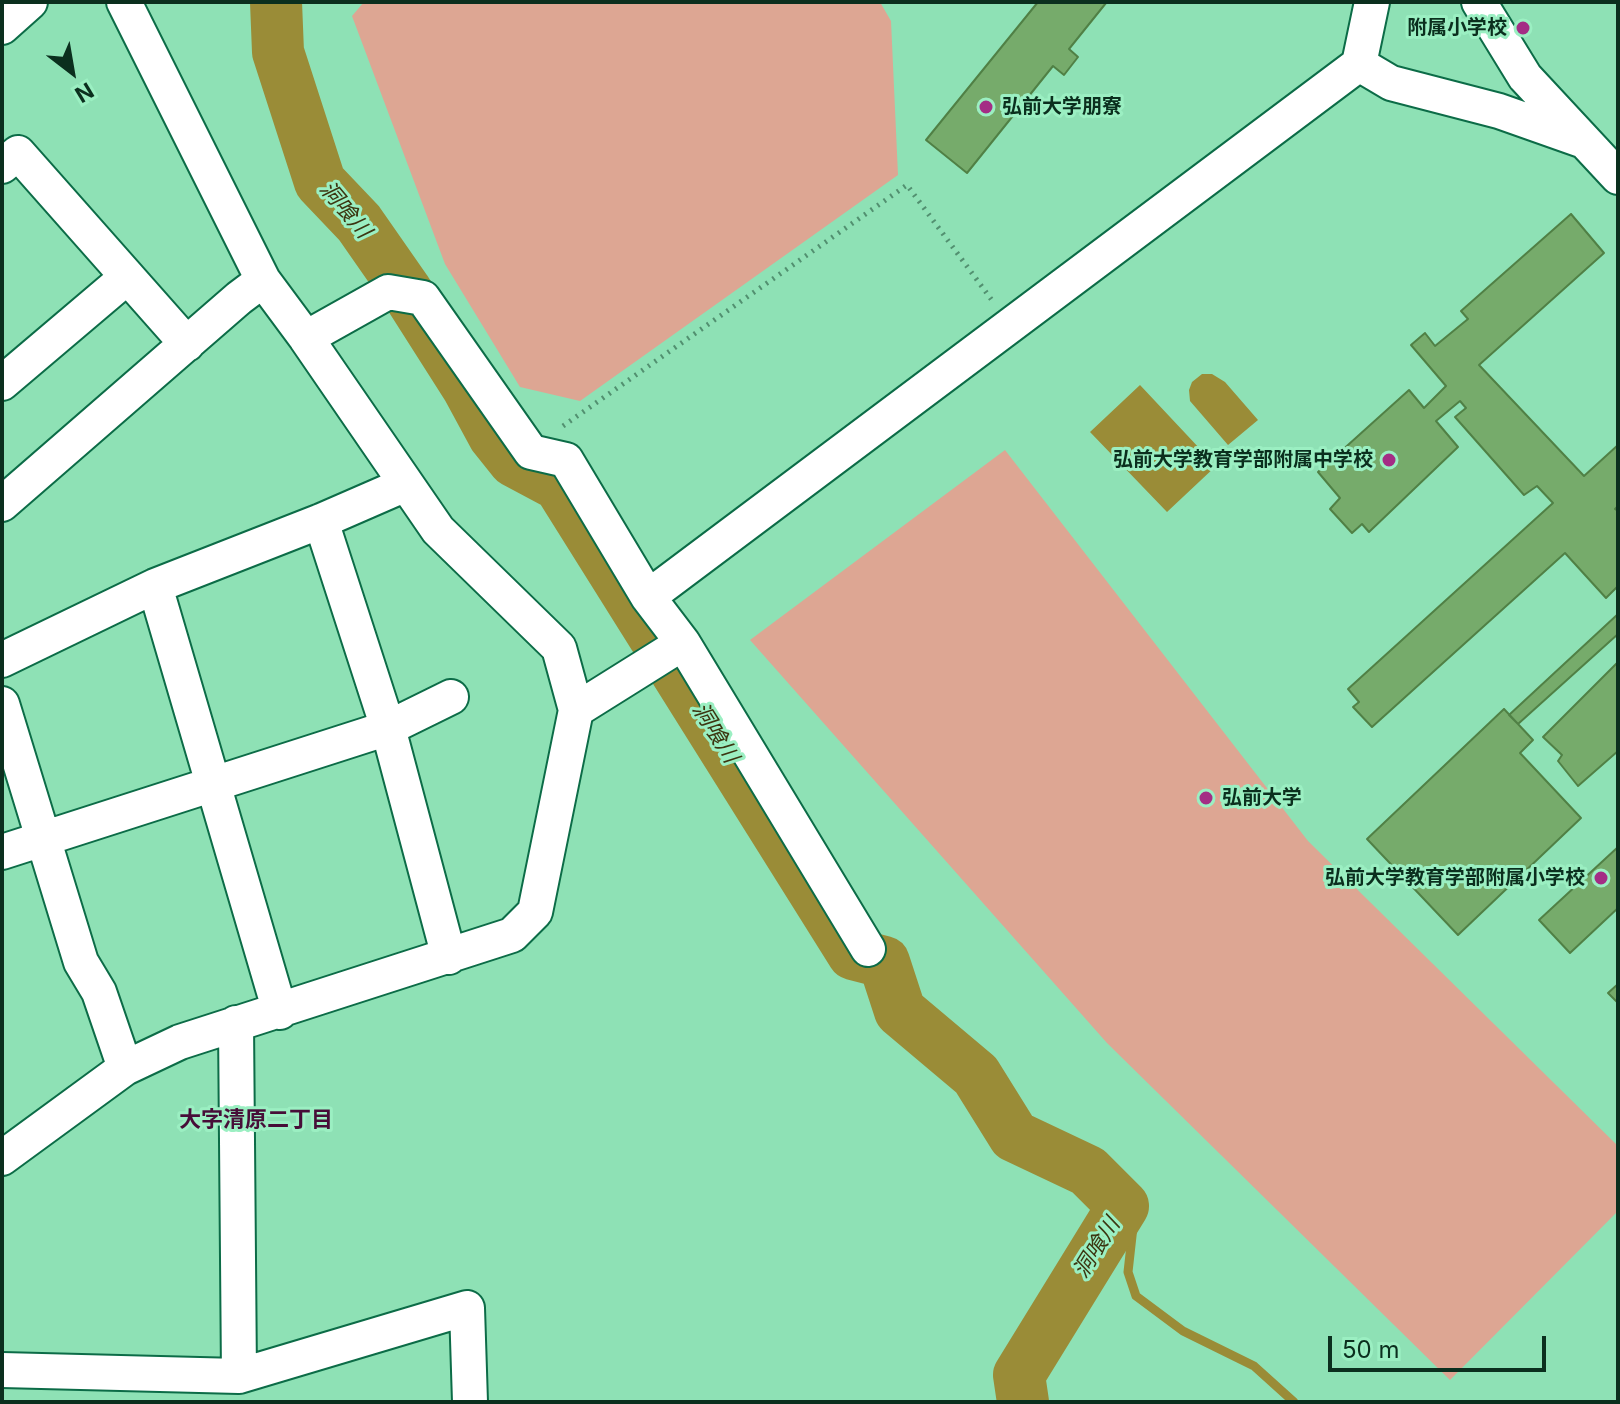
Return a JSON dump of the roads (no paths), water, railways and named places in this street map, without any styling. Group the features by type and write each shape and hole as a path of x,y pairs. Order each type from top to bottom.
{"street":[{"path":"2,27 30,2"},
{"path":"2,1158 125,1068 180,1042 512,935 535,912 576,710 559,648 438,530 263,280 124,2"},
{"path":"648,597 1359,64 1372,2"},
{"path":"1479,2 1525,77 1618,177"},
{"path":"1359,64 1391,83 1499,111 1584,141"},
{"path":"2,166 18,153 187,344"},
{"path":"2,383 127,277"},
{"path":"2,504 263,280"},
{"path":"306,338 388,292 423,298 531,452 566,460 648,597 672,650 868,949"},
{"path":"2,660 155,586 406,484"},
{"path":"321,521 388,728 449,957"},
{"path":"155,586 216,785 280,1012"},
{"path":"576,710 672,650"},
{"path":"2,852 388,728 451,697"},
{"path":"2,704 81,962 99,992 125,1068"},
{"path":"236,1023 239,1376"},
{"path":"2,1370 239,1376 467,1308 470,1402"}],"waterway":[{"name":"洞喰川","path":"276,2 278,52 320,182 359,223 405,289 468,388 494,436 514,461 559,485 853,954 884,962 900,1011 976,1075 1014,1136 1088,1171 1123,1206 1019,1375 1023,1402"},
{"path":"1123,1206 1133,1227 1128,1272 1136,1296 1183,1331 1254,1366 1294,1402"}],"place":[{"name":"附属小学校","path":"1523,28"},
{"name":"弘前大学朋寮","path":"986,107"},
{"name":"弘前大学教育学部附属中学校","path":"1389,460"},
{"name":"弘前大学","path":"1206,798"},
{"name":"弘前大学教育学部附属小学校","path":"1601,878"}],"district":[{"name":"大字清原二丁目","path":"256,1120"}]}
